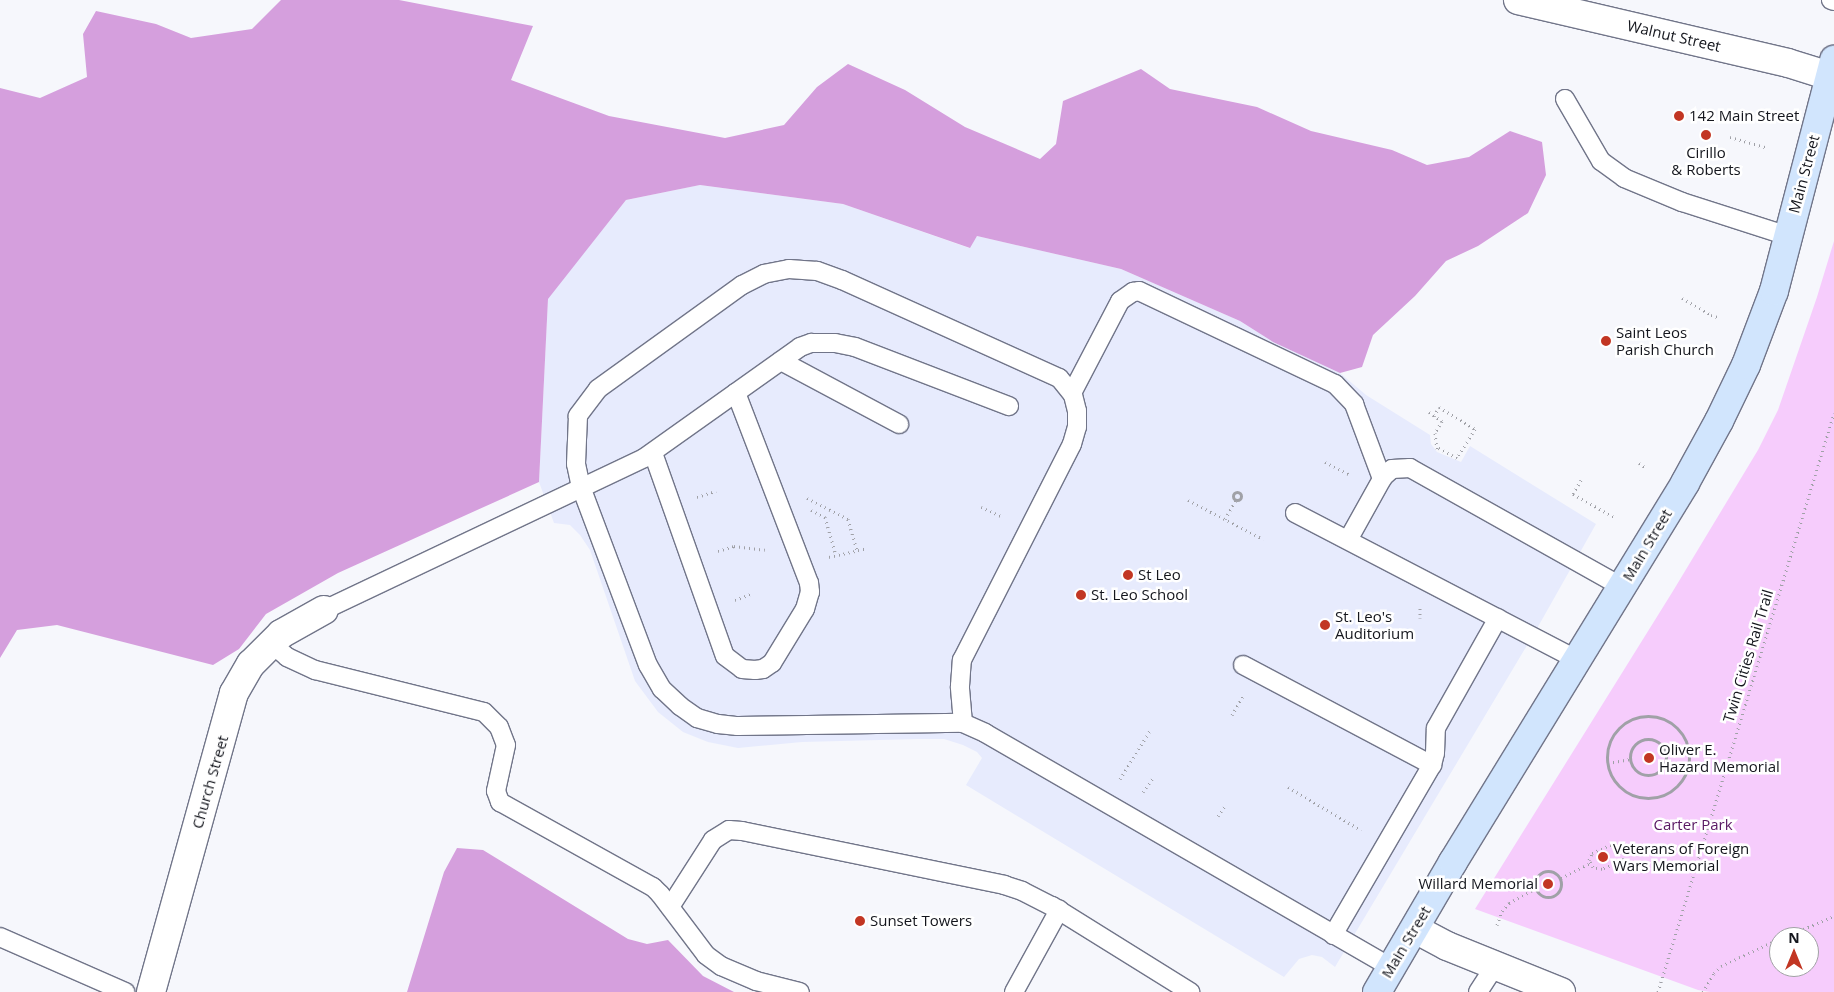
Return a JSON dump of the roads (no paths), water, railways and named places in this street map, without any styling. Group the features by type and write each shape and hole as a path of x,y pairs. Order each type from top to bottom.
{"main road":[{"name":"Main Street","path":"1376,992 1453,862 1685,483 1746,365 1774,291 1832,68"}],"street":[{"name":"Walnut Street","path":"1518,0 1788,62 1832,68"},
{"name":"Church Street","path":"151,992 234,693 251,664 271,643 292,626 324,610"},
{"path":"1415,929 1447,946 1561,992"}],"lane":[{"path":"1565,100 1601,160 1624,178 1682,202 1788,236"},
{"path":"963,723 960,686 962,660 1072,444 1077,427 1077,411 1072,393 1059,378 842,280 817,271 789,269 764,274 742,285 598,389 578,416 576,464 581,487 648,665 662,689 697,718 718,724 738,726 963,723 985,733 1391,968"},
{"path":"1072,393 1120,301 1132,292 1139,291 1335,384 1354,404 1382,479"},
{"path":"324,610 633,464 653,453 781,361 811,343 836,343 855,348 1009,406"},
{"path":"781,361 899,424"},
{"path":"653,453 725,656 742,669 762,669 772,663 805,609 810,592 809,583 736,393"},
{"path":"1348,540 1382,479 1392,469 1410,468 1622,587"},
{"path":"1295,513 1577,660"},
{"path":"1332,935 1432,765 1435,753 1436,728 1498,618"},
{"path":"271,643 286,656 315,670 484,712 499,727 506,745 496,791 500,802 652,887 670,907 706,955 720,966 756,981 800,992"},
{"path":"1244,665 1432,765"},
{"path":"670,907 713,840 730,830 742,831 1004,885 1039,898 1190,992"},
{"path":"1014,992 1059,910"},
{"path":"0,937 125,992"},
{"path":"1478,992 1495,966"}],"place":[{"name":"142 Main Street","path":"1679,116"},
{"name":"Cirillo & Roberts","path":"1706,135"},
{"name":"Saint Leos Parish Church","path":"1606,341"},
{"name":"St Leo","path":"1128,575"},
{"name":"St. Leo School","path":"1081,595"},
{"name":"St. Leo's Auditorium","path":"1325,625"},
{"name":"Oliver E. Hazard Memorial","path":"1649,758"},
{"name":"Veterans of Foreign Wars Memorial","path":"1603,857"},
{"name":"Willard Memorial","path":"1548,884"},
{"name":"Sunset Towers","path":"860,921"}],"park label":[{"name":"Carter Park","path":"1693,825"}]}
